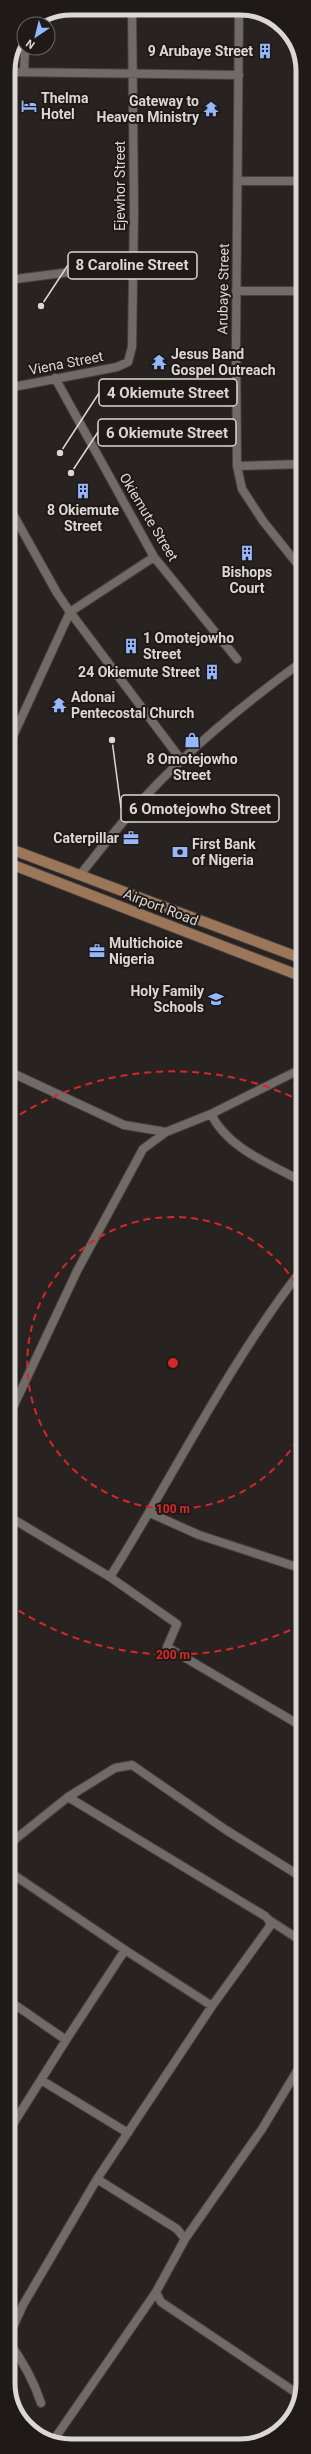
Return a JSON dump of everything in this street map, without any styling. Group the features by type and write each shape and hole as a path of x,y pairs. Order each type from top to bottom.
{"main road":[{"name":"Airport Road","path":"15,851 296,955"},
{"name":"Airport Road","path":"15,866 296,974"},
{"path":"260,961 266,944"}],"street":[{"name":"Ejewhor Street","path":"128,362 132,347 134,210 131,74 132,15"},
{"name":"Arubaye Street","path":"239,15 236,291 237,466 242,490 263,521 296,563"},
{"path":"24,72 25,56"},
{"path":"15,72 239,75"},
{"path":"238,181 296,181"},
{"path":"15,279 133,264"},
{"path":"236,291 296,291"},
{"name":"Viena Street","path":"15,386 116,367 128,362"},
{"name":"Okiemute Street","path":"54,378 154,557 237,659"},
{"path":"237,466 296,464"},
{"path":"15,518 57,593 70,612 182,761"},
{"path":"15,732 70,612 154,557"},
{"path":"80,875 142,800 182,761 264,689 296,666"},
{"path":"15,1403 77,1271 143,1149 166,1132 211,1114 296,1072"},
{"path":"15,1074 124,1125 166,1132"},
{"path":"211,1114 217,1126 235,1144 296,1178"},
{"path":"110,1577 150,1513 214,1401 281,1296 296,1277"},
{"path":"150,1513 199,1535 296,1566"},
{"path":"15,1520 110,1577 177,1624 167,1647 296,1723"},
{"path":"15,1839 68,1797 115,1768 132,1765 226,1830 296,1874"},
{"path":"68,1797 296,1938"},
{"path":"15,1876 125,1950 212,2006"},
{"path":"15,2323 23,2305 97,2179 212,2006 267,1932 270,1926 268,1920"},
{"path":"15,2121 125,1950"},
{"path":"15,2005 66,2040"},
{"path":"56,2437 156,2292 185,2239 262,2129 296,2073"},
{"path":"41,2080 128,2133"},
{"path":"97,2179 177,2229 185,2239"},
{"path":"156,2292 161,2302 295,2392"},
{"path":"15,2351 34,2381 41,2403"}],"place":[{"name":"9 Arubaye Street","path":"265,51"},
{"name":"Thelma Hotel","path":"29,106"},
{"name":"Gateway to Heaven Ministry","path":"211,109"},
{"name":"8 Caroline Street","path":"41,306"},
{"name":"Jesus Band Gospel Outreach","path":"159,362"},
{"name":"4 Okiemute Street","path":"60,453"},
{"name":"6 Okiemute Street","path":"71,473"},
{"name":"8 Okiemute Street","path":"83,491"},
{"name":"Bishops Court","path":"247,553"},
{"name":"1 Omotejowho Street","path":"131,646"},
{"name":"24 Okiemute Street","path":"212,672"},
{"name":"Adonai Pentecostal Church","path":"59,705"},
{"name":"6 Omotejowho Street","path":"112,740"},
{"name":"8 Omotejowho Street","path":"192,740"},
{"name":"Caterpillar","path":"131,838"},
{"name":"First Bank of Nigeria","path":"180,852"},
{"name":"Multichoice Nigeria","path":"97,951"},
{"name":"Holy Family Schools","path":"216,999"}]}
